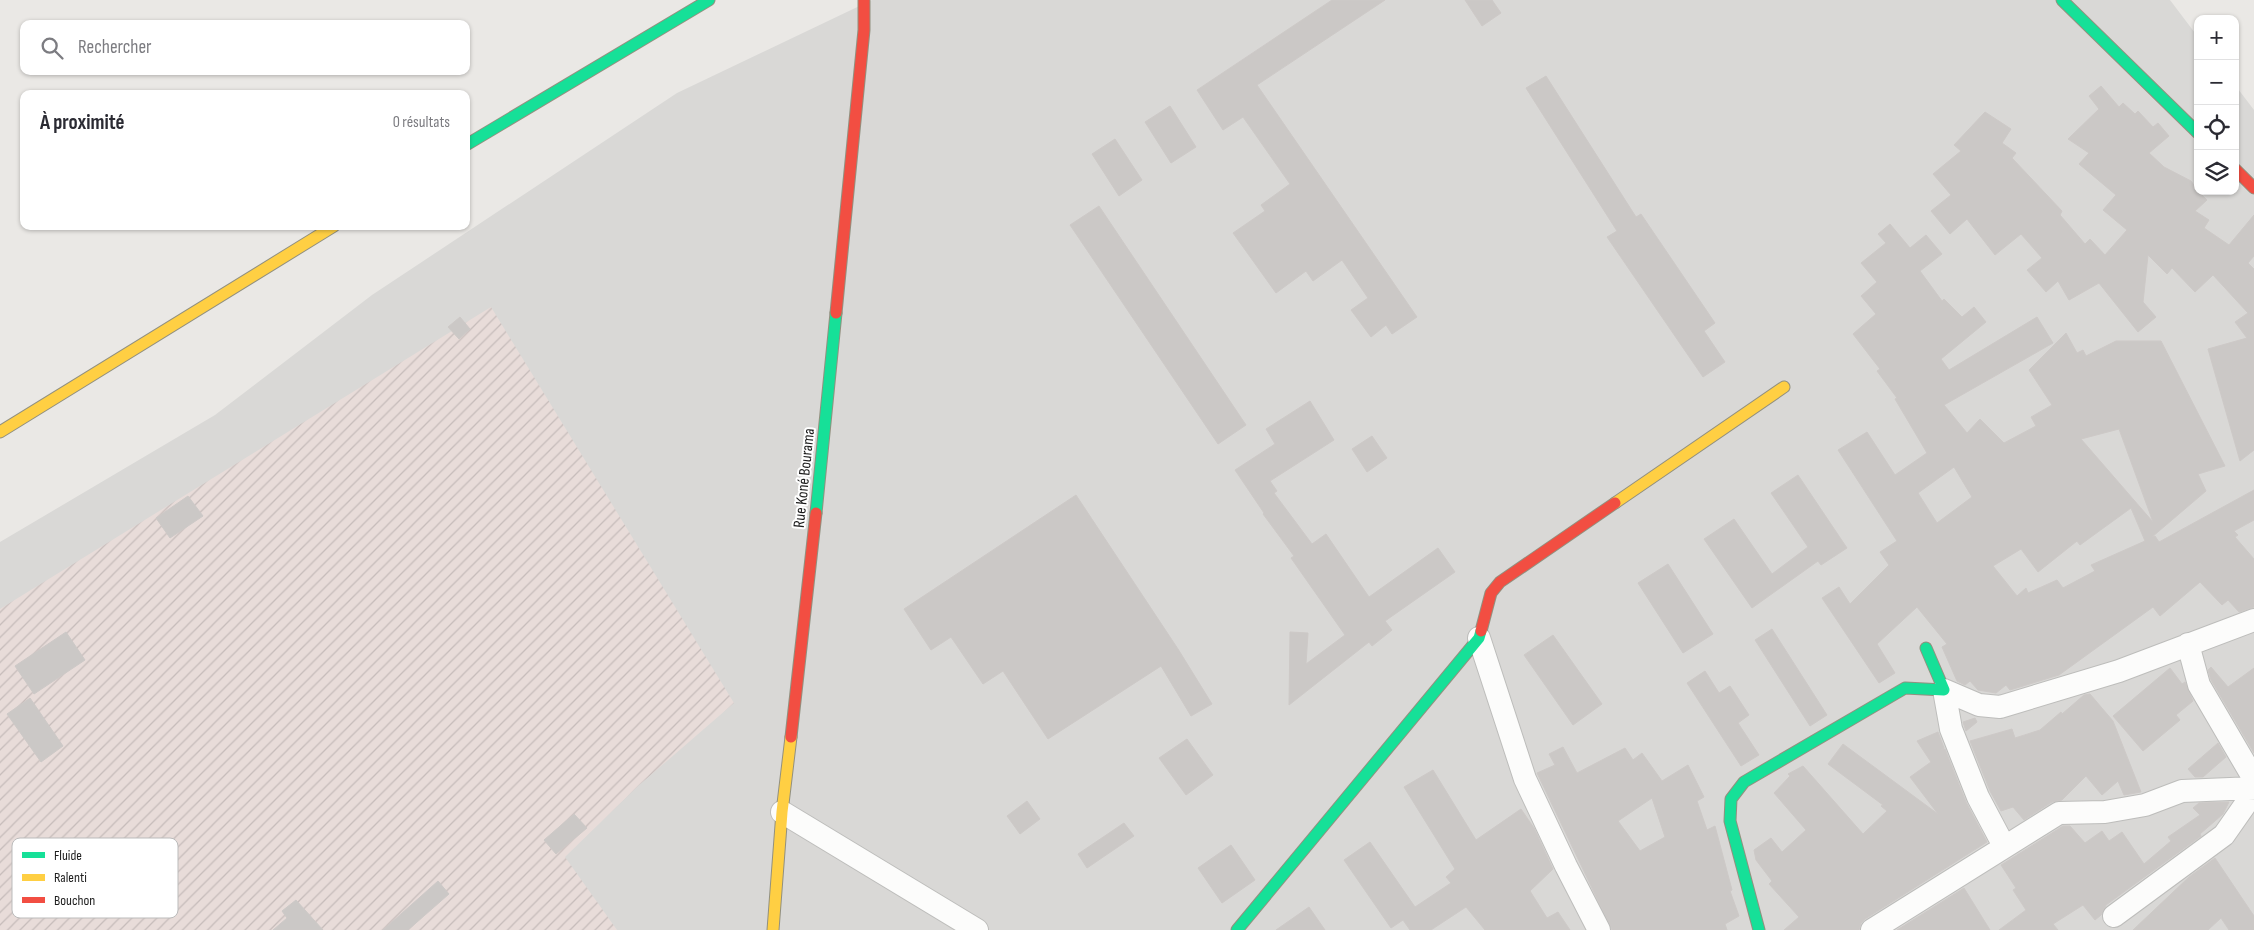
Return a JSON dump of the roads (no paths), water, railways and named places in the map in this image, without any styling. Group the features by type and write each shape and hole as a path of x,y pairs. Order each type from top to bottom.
{"main road":[{"path":"470,143 709,0"},
{"name":"Rue Koné Bourama","path":"773,930 782,812 815,523 864,30 864,0"},
{"name":"Rue Koné Bourama","path":"864,30 875,0"},
{"path":"2062,0 2194,129"},
{"path":"2239,174 2254,188"},
{"path":"0,432 328,230"},
{"path":"1237,930 1479,638 1491,594 1500,582 1784,387"},
{"path":"1759,930 1730,820 1731,799 1744,782 1905,688 1944,690 1926,648"}],"street":[{"path":"1944,690 1979,705 2000,707 2119,672 2254,620"},
{"path":"1479,638 1526,779 1566,866 1599,930"},
{"path":"2188,644 2199,685 2254,779"},
{"path":"1944,690 1954,738 1978,797 2004,846"},
{"path":"1872,930 2059,813 2105,812 2145,805 2182,791 2254,790"},
{"path":"2114,916 2224,834 2254,790"},
{"path":"782,812 977,930"}]}
